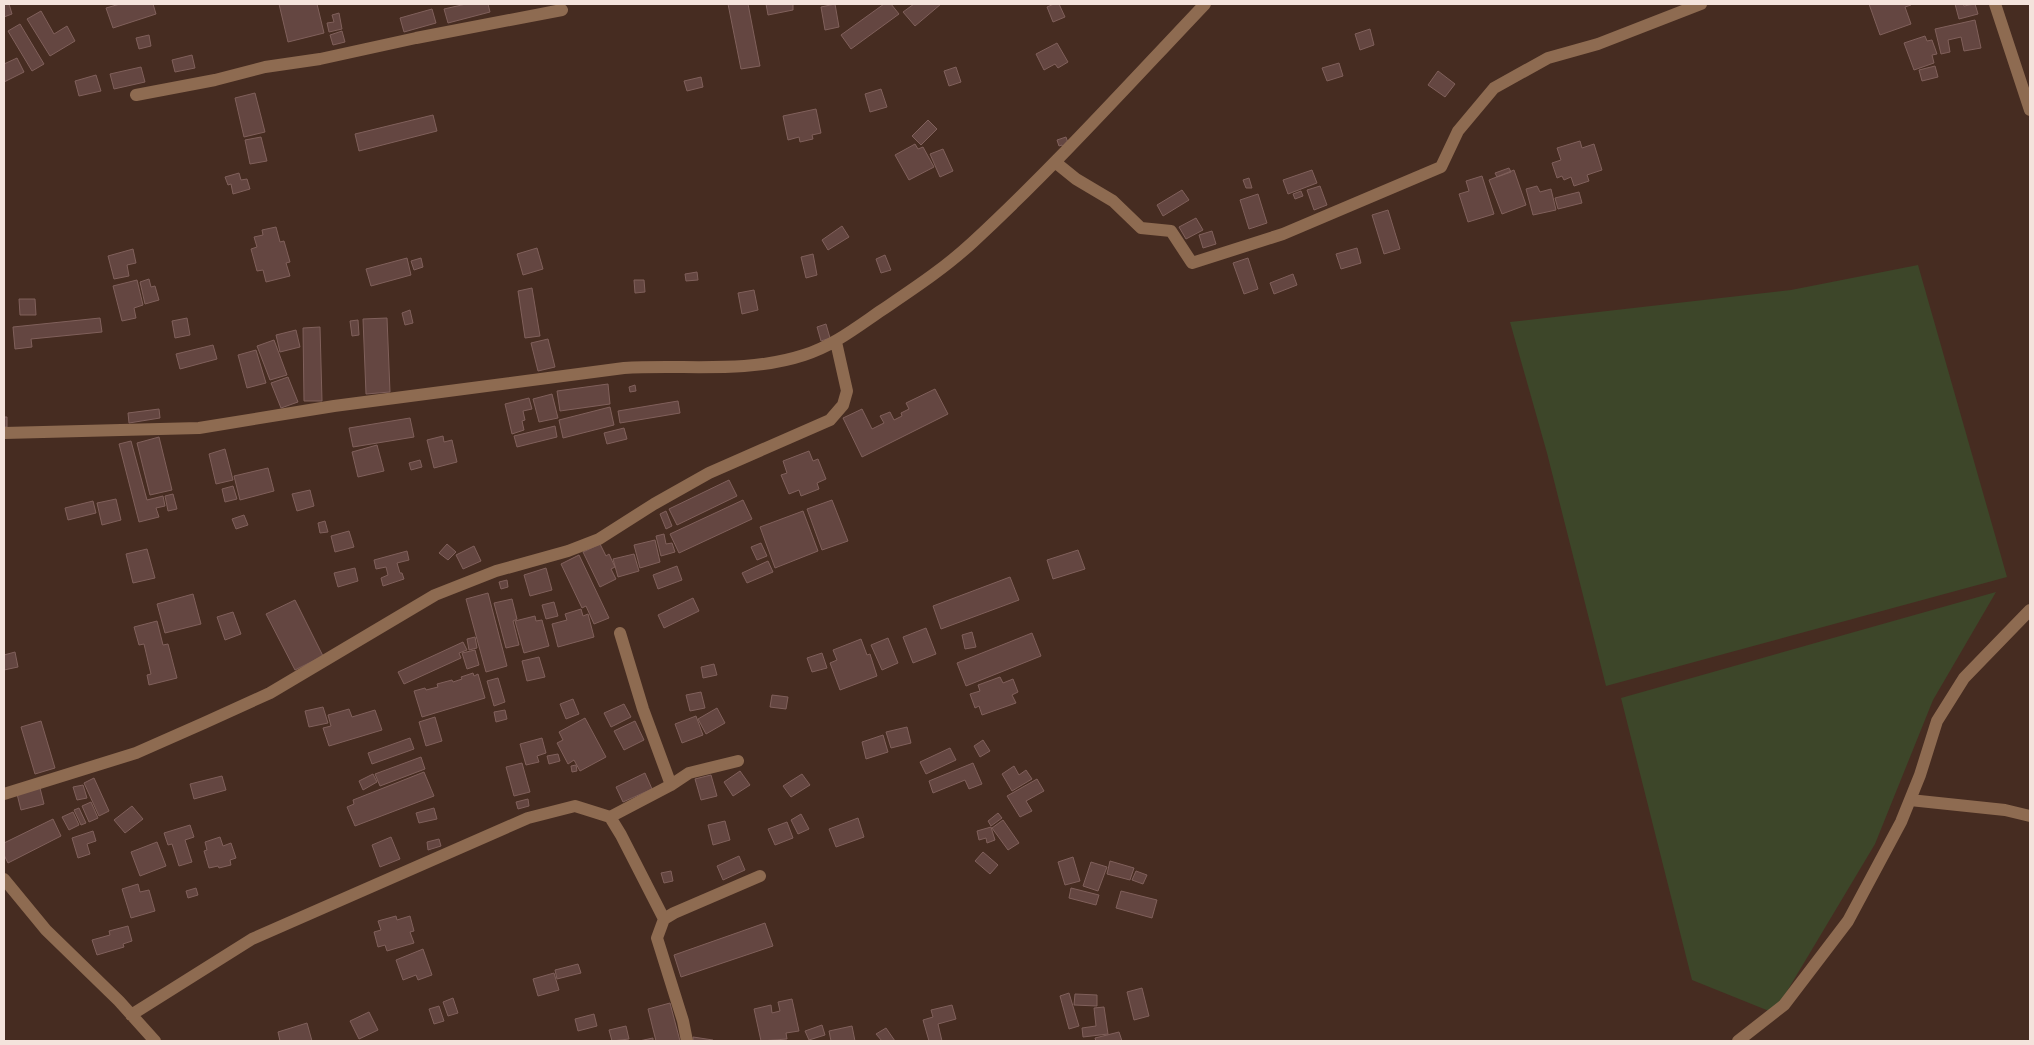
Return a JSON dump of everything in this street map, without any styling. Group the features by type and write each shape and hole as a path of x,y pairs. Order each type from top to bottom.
{"street":[{"path":"4,433 199,428 334,406 624,368 656,366 732,367 772,363 805,355 836,342 916,287 972,243 1055,162 1205,4"},
{"path":"1055,162 1076,179 1113,201 1141,228 1172,232 1192,263 1283,234 1441,167 1458,130 1494,88 1548,58 1598,44 1701,4"},
{"path":"1995,4 2030,110"},
{"path":"136,95 215,80 265,67 320,59 408,39 562,10"},
{"path":"4,794 136,753 204,723 270,693 435,595 496,571 568,551 599,539 654,504 709,473 830,420 843,405 847,391 836,342"},
{"path":"1738,1041 1784,1005 1848,921 1901,822 1920,775 1937,721 1960,684 2030,610"},
{"path":"620,633 643,709 671,785"},
{"path":"610,817 671,785 689,773 738,761"},
{"path":"1910,800 2005,810 2030,816"},
{"path":"131,1014 252,939 528,818 575,806 610,817 664,920"},
{"path":"686,1041 683,1021 657,938 664,920 674,913 760,876"},
{"path":"4,879 46,930 131,1014 155,1041"}],"green space":[{"path":"1918,265 2007,577 1606,686 1547,453 1510,322 1791,290"},
{"path":"1996,592 1933,700 1875,844 1774,1013 1692,980 1621,698"}],"building":[{"path":"4,4 9,4 12,14 4,17"},
{"path":"120,4 153,4 156,14 113,28 106,8"},
{"path":"279,4 317,4 324,33 288,42"},
{"path":"466,4 488,4 490,12 448,23 444,9"},
{"path":"728,4 748,4 760,66 741,69"},
{"path":"766,4 793,4 793,10 768,15"},
{"path":"835,4 839,27 825,30 821,7"},
{"path":"884,4 891,4 899,14 851,49 841,35"},
{"path":"914,4 941,4 915,26 903,12"},
{"path":"1059,4 1065,17 1053,22 1047,7"},
{"path":"1869,4 1910,4 1905,7 1911,24 1880,35"},
{"path":"1955,4 1963,4 1964,6 1975,4 1978,14 1959,19"},
{"path":"432,9 436,23 404,32 400,18"},
{"path":"41,11 54,34 67,26 75,41 50,56 27,19"},
{"path":"339,13 342,29 329,32 327,23 334,22 332,15"},
{"path":"1975,20 1981,48 1964,51 1961,37 1948,40 1950,52 1941,54 1935,29"},
{"path":"20,24 44,64 32,71 8,31"},
{"path":"1370,29 1374,45 1360,50 1355,34"},
{"path":"342,31 345,42 333,45 330,35"},
{"path":"149,35 151,46 139,49 136,38"},
{"path":"1925,36 1927,41 1932,40 1937,54 1932,55 1934,63 1914,70 1904,43"},
{"path":"1057,43 1068,62 1058,68 1055,64 1044,70 1036,54"},
{"path":"192,55 195,68 175,72 172,60"},
{"path":"17,58 24,72 4,82 4,64"},
{"path":"1339,63 1343,76 1327,81 1322,68"},
{"path":"1935,66 1938,77 1922,81 1919,70"},
{"path":"141,67 145,82 114,89 110,74"},
{"path":"956,67 961,82 949,86 944,71"},
{"path":"1438,71 1455,84 1445,97 1428,85"},
{"path":"96,75 101,91 79,96 75,81"},
{"path":"701,77 703,87 687,91 684,81"},
{"path":"881,89 887,107 870,112 865,94"},
{"path":"255,93 265,132 244,137 235,98"},
{"path":"816,109 821,133 812,135 813,139 800,142 799,137 788,140 783,116"},
{"path":"433,115 437,131 359,151 355,134"},
{"path":"928,120 937,129 921,145 912,136"},
{"path":"261,137 267,161 250,164 245,140"},
{"path":"1066,137 1068,143 1063,149 1062,145 1059,146 1057,140"},
{"path":"1580,141 1582,148 1594,144 1602,170 1587,175 1589,181 1574,186 1571,177 1564,180 1562,176 1557,178 1552,163 1561,160 1557,148"},
{"path":"915,144 918,149 923,147 934,167 909,180 895,155"},
{"path":"943,149 953,171 940,177 930,154"},
{"path":"1509,168 1511,172 1497,177 1495,173"},
{"path":"1312,170 1317,183 1288,194 1283,180"},
{"path":"1514,170 1526,205 1502,214 1489,180"},
{"path":"239,173 241,180 247,179 250,189 233,194 231,184 228,185 225,177"},
{"path":"1482,176 1494,214 1468,222 1459,194 1469,191 1466,181"},
{"path":"1249,178 1252,188 1246,188 1243,180"},
{"path":"1320,186 1327,205 1314,210 1307,190"},
{"path":"1537,186 1540,192 1551,189 1556,210 1533,215 1526,189"},
{"path":"1182,190 1189,200 1163,216 1157,205"},
{"path":"1301,191 1303,196 1295,199 1293,194"},
{"path":"1579,192 1582,203 1558,209 1555,198"},
{"path":"1258,194 1267,223 1249,229 1240,200"},
{"path":"1388,210 1400,249 1384,254 1372,215"},
{"path":"1196,218 1203,230 1186,239 1179,227"},
{"path":"842,226 849,237 828,250 822,240"},
{"path":"276,227 280,242 284,241 290,262 286,263 290,276 266,282 263,270 257,271 251,249 257,247 254,237 263,235 262,230"},
{"path":"1212,231 1216,244 1203,248 1199,235"},
{"path":"537,248 543,269 523,275 517,254"},
{"path":"1357,248 1361,263 1341,269 1336,254"},
{"path":"133,249 136,263 127,265 129,276 114,279 108,256"},
{"path":"813,254 817,275 806,278 801,257"},
{"path":"885,255 891,270 881,273 876,259"},
{"path":"407,258 411,275 371,286 366,269"},
{"path":"421,258 423,267 414,270 411,261"},
{"path":"1248,258 1258,289 1244,294 1233,263"},
{"path":"697,272 698,280 686,281 685,274"},
{"path":"1293,274 1297,285 1274,294 1270,283"},
{"path":"149,279 151,287 155,286 159,300 145,304 140,282"},
{"path":"137,280 143,305 134,308 136,318 122,321 113,286"},
{"path":"634,280 644,280 645,292 635,293"},
{"path":"532,288 540,336 525,338 518,291"},
{"path":"754,290 758,310 742,314 738,293"},
{"path":"19,299 35,299 36,315 20,315"},
{"path":"410,310 413,323 405,325 402,313"},
{"path":"100,318 102,332 31,339 32,347 15,349 13,327"},
{"path":"187,318 190,335 175,338 172,321"},
{"path":"387,318 390,392 366,394 363,319"},
{"path":"358,320 359,335 352,336 350,321"},
{"path":"826,324 830,338 821,341 817,327"},
{"path":"320,327 322,401 304,401 303,328"},
{"path":"296,330 300,347 280,352 276,335"},
{"path":"548,339 555,367 538,371 531,343"},
{"path":"274,340 287,375 270,380 257,346"},
{"path":"213,345 217,359 180,369 176,354"},
{"path":"256,350 266,383 247,388 238,355"},
{"path":"288,377 298,402 281,408 271,383"},
{"path":"608,384 610,404 560,411 557,391"},
{"path":"635,385 636,391 630,392 629,387"},
{"path":"935,389 948,414 862,457 843,418 862,409 872,429 884,423 880,416 890,412 894,420 902,416 901,413 909,409 906,403"},
{"path":"552,394 558,418 539,422 533,399"},
{"path":"529,398 532,409 523,411 525,420 522,421 524,430 512,434 505,404"},
{"path":"678,401 680,413 620,423 618,411"},
{"path":"610,407 614,425 563,438 559,420"},
{"path":"159,409 160,418 129,423 128,413"},
{"path":"4,417 7,417 7,427 4,427"},
{"path":"410,418 414,437 353,447 349,428"},
{"path":"555,426 557,437 517,447 514,436"},
{"path":"624,428 627,439 607,444 604,433"},
{"path":"443,436 444,442 452,440 457,462 434,468 427,440"},
{"path":"159,437 172,490 150,495 137,443"},
{"path":"131,441 147,500 163,496 165,506 156,508 159,517 139,522 119,444"},
{"path":"377,445 384,471 358,477 352,452"},
{"path":"225,449 233,480 216,484 209,454"},
{"path":"809,451 813,461 818,459 826,479 817,483 819,489 801,496 799,490 789,494 781,475 787,473 783,461"},
{"path":"420,460 422,467 411,470 409,463"},
{"path":"268,468 274,491 240,500 234,476"},
{"path":"729,480 737,496 677,525 669,509"},
{"path":"233,486 237,499 225,502 222,489"},
{"path":"310,490 314,506 297,511 292,494"},
{"path":"173,494 177,509 168,511 165,496"},
{"path":"116,499 121,520 102,525 97,503"},
{"path":"743,500 752,519 679,553 670,534"},
{"path":"832,500 848,541 822,550 807,509"},
{"path":"93,501 96,513 68,520 65,508"},
{"path":"666,511 672,526 666,529 660,514"},
{"path":"803,511 818,551 775,568 760,527"},
{"path":"244,515 248,525 236,529 232,519"},
{"path":"325,521 328,532 320,533 318,523"},
{"path":"349,531 354,547 335,552 331,536"},
{"path":"664,534 666,544 672,543 675,552 661,556 656,536"},
{"path":"655,540 660,562 640,568 634,545"},
{"path":"761,543 767,556 757,560 751,547"},
{"path":"447,544 456,552 448,560 439,553"},
{"path":"600,544 606,556 609,554 615,567 611,569 616,579 600,587 583,552"},
{"path":"474,546 481,561 463,569 456,555"},
{"path":"147,549 155,578 133,583 126,554"},
{"path":"1078,550 1085,569 1053,579 1047,560"},
{"path":"407,551 409,560 397,563 404,579 383,586 381,578 388,575 386,567 376,569 374,560"},
{"path":"634,554 639,571 618,577 613,559"},
{"path":"579,555 609,618 594,624 586,606 582,608 561,564"},
{"path":"768,561 773,572 747,583 742,573"},
{"path":"677,566 682,580 658,589 653,575"},
{"path":"355,568 358,581 338,587 334,573"},
{"path":"546,568 552,590 530,596 524,575"},
{"path":"1010,577 1019,600 941,629 933,606"},
{"path":"507,580 508,587 501,589 499,582"},
{"path":"488,593 507,666 486,672 466,599"},
{"path":"193,594 201,624 165,633 157,604"},
{"path":"693,598 699,611 664,628 658,615"},
{"path":"512,599 517,619 513,621 519,645 506,648 494,603"},
{"path":"295,600 323,656 295,670 266,614"},
{"path":"554,602 558,616 546,619 542,605"},
{"path":"581,609 583,616 588,614 594,637 558,647 552,624 567,620 565,614"},
{"path":"233,612 241,634 225,640 217,617"},
{"path":"535,616 536,621 542,620 549,646 524,653 515,621"},
{"path":"157,621 163,645 168,644 177,678 149,685 147,675 151,674 144,644 139,645 134,627"},
{"path":"926,628 936,654 913,663 903,637"},
{"path":"972,632 976,647 965,649 962,635"},
{"path":"1032,633 1041,656 966,686 957,663"},
{"path":"475,637 477,648 469,650 467,639"},
{"path":"888,638 898,663 882,670 871,645"},
{"path":"861,639 867,655 870,654 877,676 840,690 830,663 837,660 833,650"},
{"path":"463,642 467,650 459,653 461,658 404,684 398,672"},
{"path":"475,650 479,665 467,669 462,653"},
{"path":"15,652 18,667 4,670 4,655"},
{"path":"822,653 827,668 812,672 807,658"},
{"path":"539,657 545,677 527,681 522,661"},
{"path":"714,664 717,675 703,678 701,667"},
{"path":"473,673 474,676 478,674 485,698 422,717 414,691 438,687 437,684 452,680 453,682"},
{"path":"1000,677 1003,683 1013,679 1018,692 1012,695 1016,703 982,715 979,706 975,708 970,694 980,691 978,685"},
{"path":"498,678 505,702 494,706 487,681"},
{"path":"701,692 705,708 690,711 686,695"},
{"path":"772,695 788,697 786,709 770,707"},
{"path":"573,699 579,714 566,719 560,704"},
{"path":"624,704 631,717 611,727 604,713"},
{"path":"323,707 328,723 309,727 305,711"},
{"path":"717,708 725,723 706,734 698,719"},
{"path":"349,709 352,717 375,710 382,730 329,746 323,728 331,726 328,715"},
{"path":"505,710 507,719 496,722 494,712"},
{"path":"696,716 703,735 682,743 675,724"},
{"path":"435,717 442,741 426,746 419,722"},
{"path":"585,718 606,757 580,771 574,760 568,764 557,743 563,740 559,732"},
{"path":"41,721 55,768 35,774 21,727"},
{"path":"635,721 644,740 624,750 614,731"},
{"path":"907,727 911,743 891,748 886,732"},
{"path":"883,735 888,752 866,759 862,742"},
{"path":"410,738 414,749 372,764 368,753"},
{"path":"542,738 546,753 537,756 539,762 526,765 520,744"},
{"path":"983,740 990,751 980,757 974,746"},
{"path":"950,748 956,760 926,774 920,762"},
{"path":"558,754 560,761 549,764 547,756"},
{"path":"421,757 425,769 380,786 375,774"},
{"path":"522,763 530,792 514,796 506,767"},
{"path":"973,763 982,784 969,789 965,780 933,793 929,781"},
{"path":"576,765 577,771 572,772 571,766"},
{"path":"1014,766 1019,775 1026,770 1032,779 1012,791 1002,774"},
{"path":"740,771 750,785 733,796 724,782"},
{"path":"424,772 434,796 355,826 347,807 354,804 353,800"},
{"path":"645,773 652,789 623,802 616,787"},
{"path":"373,774 377,782 363,790 359,781"},
{"path":"802,774 810,785 791,797 783,786"},
{"path":"711,775 717,796 701,800 695,779"},
{"path":"222,776 226,790 194,799 190,784"},
{"path":"94,778 109,811 99,816 84,783"},
{"path":"1037,779 1044,791 1026,801 1032,811 1020,817 1007,796"},
{"path":"83,785 87,798 77,800 73,787"},
{"path":"40,788 44,804 21,810 17,794"},
{"path":"528,799 529,806 518,809 516,802"},
{"path":"91,802 98,818 89,822 82,806"},
{"path":"132,806 143,819 125,833 114,820"},
{"path":"79,808 86,823 81,825 74,810"},
{"path":"434,808 437,819 419,823 416,813"},
{"path":"73,812 79,825 69,830 62,817"},
{"path":"998,813 1002,818 991,826 988,821"},
{"path":"801,814 809,829 798,834 791,820"},
{"path":"858,818 864,837 836,847 829,829"},
{"path":"53,819 61,836 8,863 4,855 4,843"},
{"path":"1003,820 1019,843 1008,850 992,828"},
{"path":"725,821 730,840 713,845 708,825"},
{"path":"787,822 793,838 775,845 768,829"},
{"path":"190,825 194,837 185,840 192,862 179,866 172,844 168,845 164,833"},
{"path":"991,827 995,840 987,843 986,838 979,840 977,831"},
{"path":"93,831 96,841 87,844 90,854 78,858 72,838"},
{"path":"220,837 223,846 231,843 236,858 230,860 231,865 209,868 204,851 207,850 205,842"},
{"path":"391,837 400,859 380,867 372,845"},
{"path":"439,839 441,846 428,850 427,842"},
{"path":"157,842 166,866 140,876 131,852"},
{"path":"983,852 998,865 990,874 975,861"},
{"path":"739,856 745,870 723,880 717,866"},
{"path":"1073,857 1080,881 1065,885 1058,862"},
{"path":"1110,861 1134,868 1130,880 1107,874"},
{"path":"1091,862 1107,867 1098,891 1083,886"},
{"path":"671,871 673,881 664,883 661,873"},
{"path":"1136,871 1147,875 1143,884 1132,880"},
{"path":"138,884 140,892 149,890 155,911 131,918 122,889"},
{"path":"196,888 198,895 188,898 186,891"},
{"path":"1071,888 1099,895 1096,905 1069,898"},
{"path":"1121,891 1157,900 1152,918 1116,908"},
{"path":"396,916 397,920 410,916 414,931 410,932 414,943 387,951 385,945 378,947 374,932 381,930 378,921"},
{"path":"765,923 773,946 681,977 674,955"},
{"path":"128,926 132,941 123,944 124,947 97,955 92,940 110,935 109,931"},
{"path":"423,949 432,975 418,980 416,975 403,980 396,960"},
{"path":"578,964 581,973 557,979 555,970"},
{"path":"554,973 559,990 538,996 533,979"},
{"path":"1142,988 1149,1016 1134,1020 1127,992"},
{"path":"1069,993 1079,1026 1069,1029 1060,996"},
{"path":"1075,994 1097,995 1097,1006 1074,1005"},
{"path":"453,998 458,1013 448,1016 443,1002"},
{"path":"792,999 799,1031 786,1033 787,1039 761,1041 754,1009 771,1005 772,1013 780,1011 778,1002"},
{"path":"670,1003 680,1041 656,1041 648,1009"},
{"path":"952,1005 956,1019 938,1024 942,1041 929,1041 923,1020 933,1017 931,1010"},
{"path":"439,1006 444,1021 434,1024 429,1009"},
{"path":"1104,1007 1108,1034 1083,1037 1082,1028 1096,1026 1094,1008"},
{"path":"369,1012 378,1030 359,1039 350,1021"},
{"path":"594,1014 597,1026 578,1031 575,1019"},
{"path":"307,1023 312,1041 280,1041 278,1032"},
{"path":"822,1025 825,1035 809,1040 805,1031"},
{"path":"626,1026 629,1039 612,1041 609,1030"},
{"path":"852,1026 855,1041 831,1041 829,1031"},
{"path":"886,1028 895,1041 882,1041 876,1034"},
{"path":"1119,1032 1122,1041 1096,1041 1095,1038"},
{"path":"693,1037 713,1040 713,1041 693,1041"},
{"path":"653,1038 653,1041 639,1041"}]}
